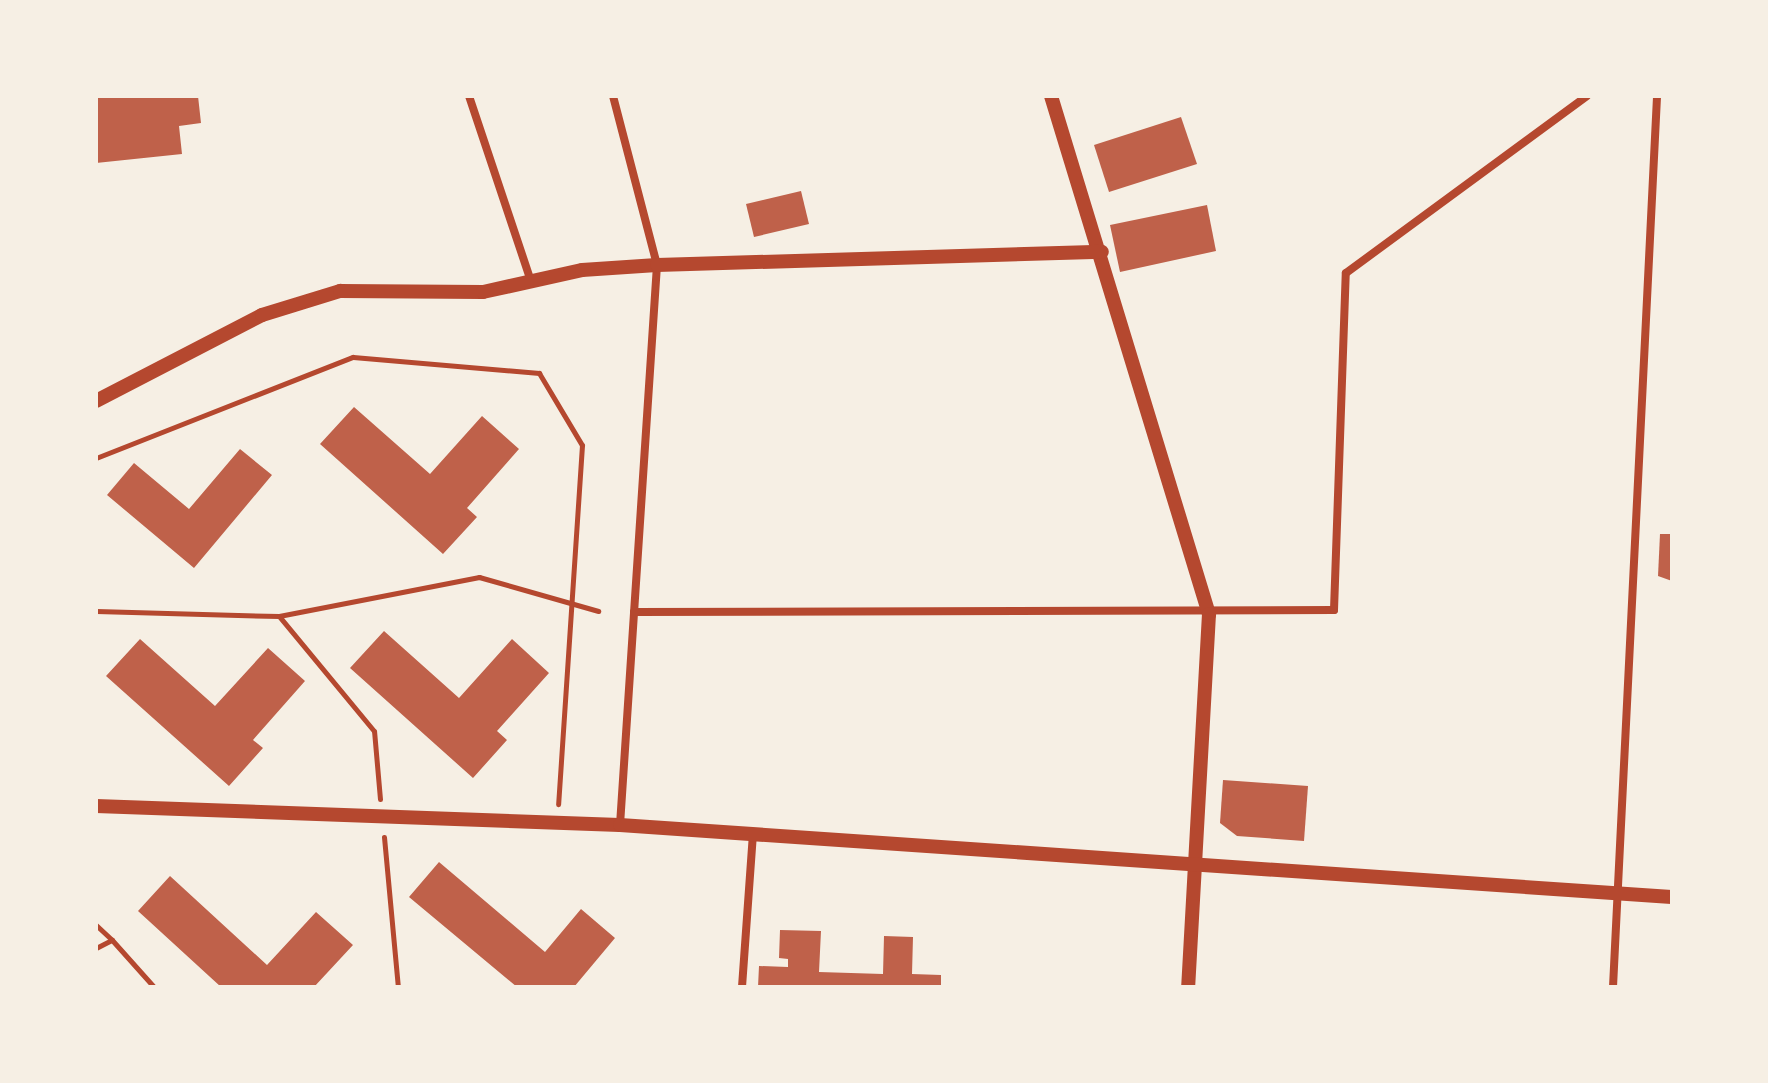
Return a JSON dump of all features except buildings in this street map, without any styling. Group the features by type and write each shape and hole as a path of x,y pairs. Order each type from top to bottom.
{"street":[{"path":"469,96 531,281"},
{"path":"613,96 657,265 620,825"},
{"path":"1051,96 1102,252 1209,614 1188,987"},
{"path":"634,612 1209,614 1334,610 1346,273 1587,96"},
{"path":"1613,987 1657,96"},
{"path":"96,401 262,315 313,298 364,290 483,292 582,270 657,265 1102,252"},
{"path":"96,806 620,825 1672,897"},
{"path":"742,987 753,834"}],"path":[{"path":"96,458 353,357 539,373 582,445 557,823"},
{"path":"96,611 279,616 479,577 598,611"},
{"path":"279,616 374,731 398,987"},
{"path":"96,925 154,987"},
{"path":"96,948 112,940"}]}
